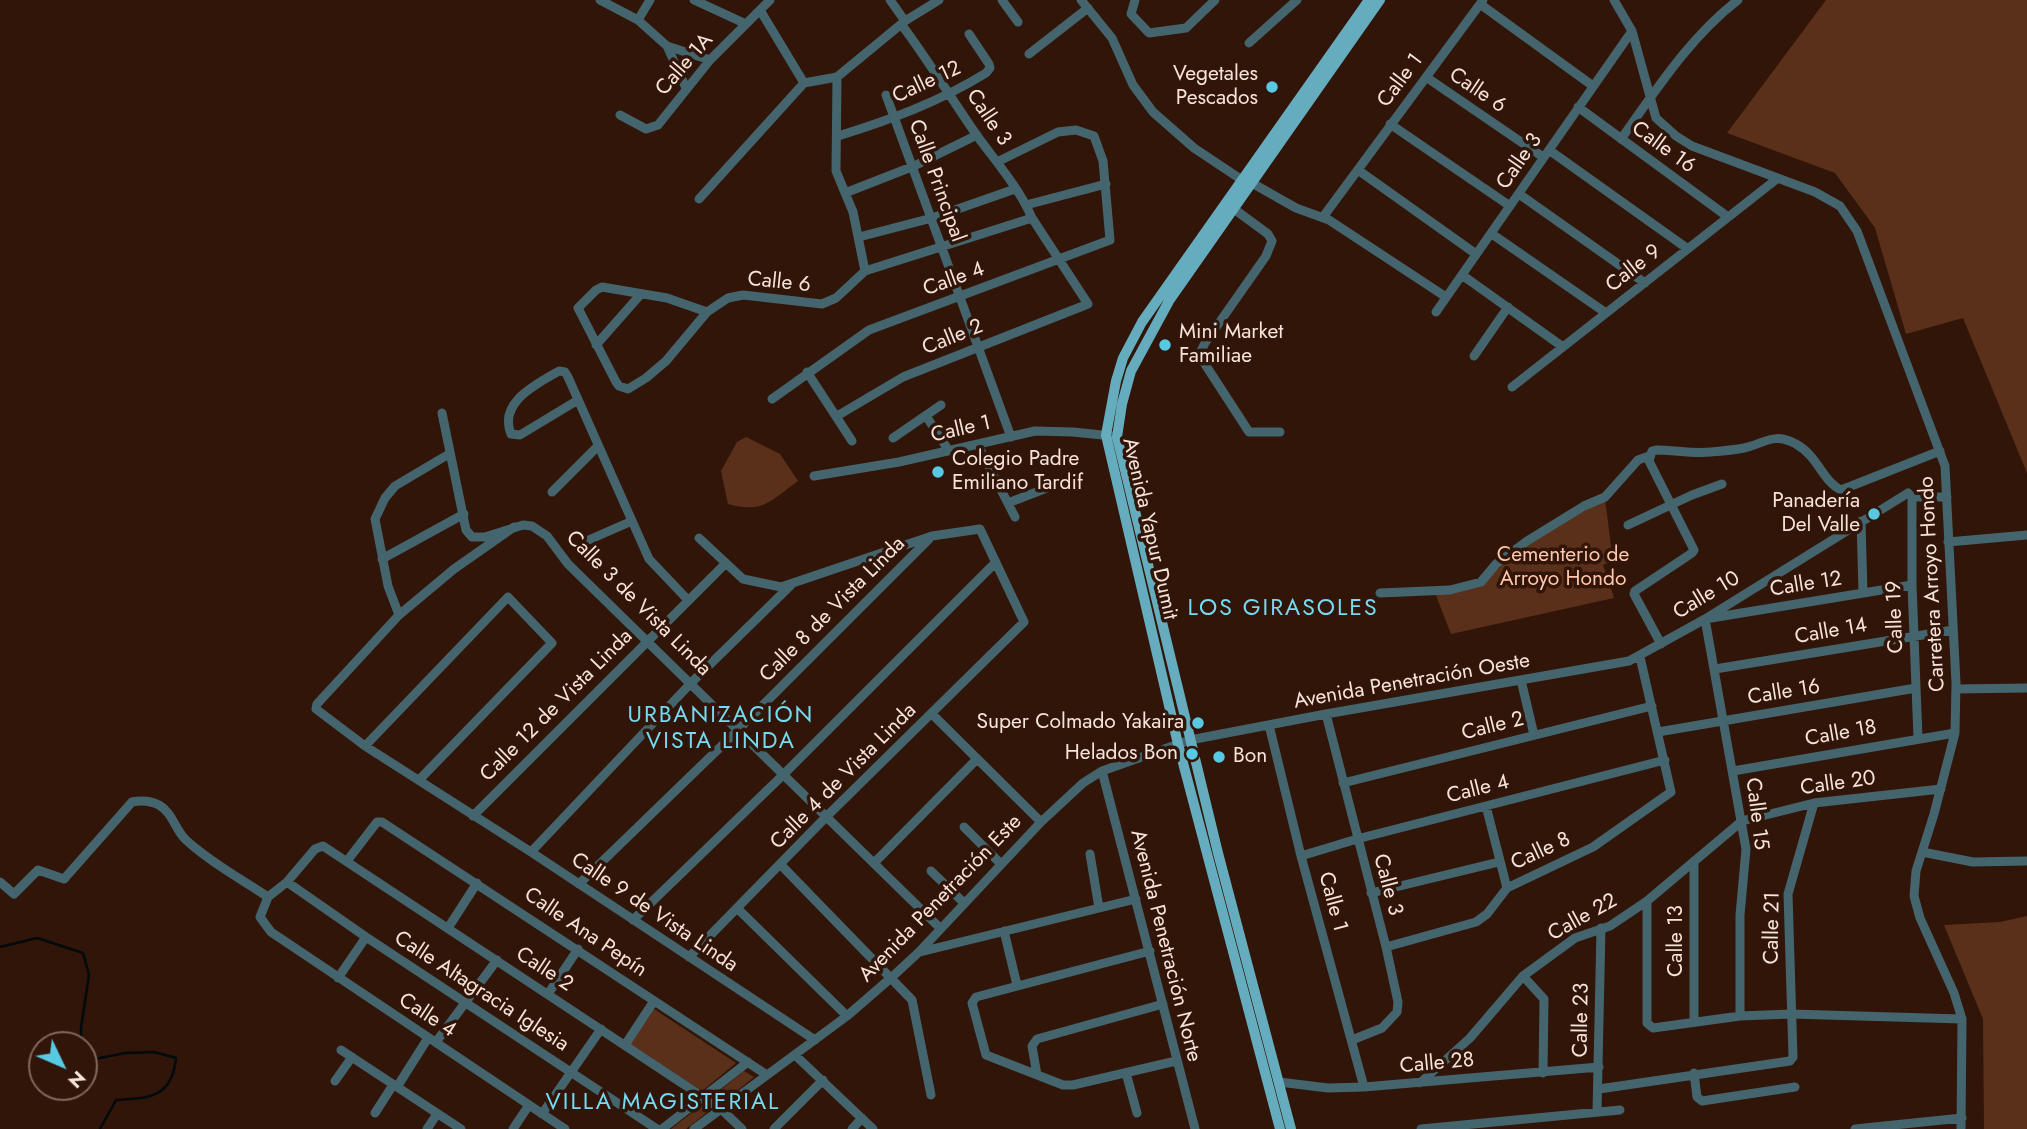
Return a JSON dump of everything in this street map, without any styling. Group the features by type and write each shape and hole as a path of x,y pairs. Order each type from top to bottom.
{"main road":[{"name":"Avenida Yapur Dumit","path":"1291,1129 1112,436 1131,371 1169,301 1234,209 1247,182 1369,0"},
{"name":"Avenida Yapur Dumit","path":"1280,1129 1178,744 1112,436 1116,381 1123,358 1142,322 1380,0"}],"street":[{"path":"600,0 638,20 667,46 686,88"},
{"path":"638,20 650,0"},
{"path":"694,0 746,24"},
{"name":"Calle 1A","path":"620,116 638,127 652,129 710,60 770,0"},
{"name":"Calle 3","path":"890,0 977,135 1026,205 1087,304"},
{"path":"699,199 804,83 817,83 837,77 903,23 939,0"},
{"path":"1002,0 1018,22"},
{"path":"1135,0 1131,13 1149,33 1186,28 1215,0"},
{"path":"1249,43 1297,0"},
{"name":"Carretera Arroyo Hondo","path":"1614,0 1632,31 1656,118 1692,146 1815,192 1840,206 1857,231 1945,466 1956,689 1955,733 1914,884 1916,907 1954,993 1962,1019 1961,1129"},
{"path":"1621,139 1650,97 1706,27 1738,0"},
{"path":"1482,2 1593,86"},
{"name":"Calle 1","path":"1323,218 1482,2"},
{"path":"1029,54 1084,4 1112,38 1133,85 1153,112 1194,148 1247,182 1296,208 1323,218 1446,297"},
{"path":"760,10 804,83"},
{"name":"Calle 3","path":"1436,312 1632,31"},
{"name":"Calle 12","path":"838,136 894,118 951,95 986,73 990,68 989,64 969,34"},
{"path":"667,46 710,60"},
{"path":"837,77 836,171 853,212 865,271"},
{"name":"Calle 6","path":"1426,77 1546,154"},
{"name":"Calle Principal","path":"886,95 1011,437"},
{"name":"Calle 16","path":"1578,107 1728,218"},
{"path":"1390,124 1510,206"},
{"path":"997,162 1058,132 1076,130 1094,136 1102,152 1106,184 1026,205"},
{"path":"845,193 914,166 977,135"},
{"path":"1546,154 1688,249"},
{"path":"1358,170 1476,254"},
{"name":"Calle 9","path":"1512,387 1778,178"},
{"name":"Calle 4","path":"772,399 869,330 1110,240 1106,184"},
{"path":"859,237 932,218 1015,189"},
{"path":"1519,194 1645,283"},
{"path":"1234,209 1268,234 1272,241 1266,256 1205,342 1201,358 1249,432 1280,432"},
{"name":"Calle 6","path":"596,345 616,382 623,389 632,387 666,360 707,312 728,298 743,295 822,304 836,298 865,271 1032,218"},
{"path":"1492,234 1606,313"},
{"path":"1462,275 1563,347"},
{"path":"641,294 596,345 578,308 599,288 641,294 667,298 707,312"},
{"name":"Calle 2","path":"836,416 903,377 1087,304"},
{"path":"1474,356 1508,307"},
{"path":"578,400 520,435 511,434 508,419 519,397 559,371 565,372 578,400 649,559 687,599"},
{"path":"807,372 852,441"},
{"path":"893,438 941,405"},
{"path":"442,414 466,530 472,537 478,538 514,527"},
{"path":"926,416 949,451"},
{"name":"Calle 1","path":"814,476 949,451 1035,431 1112,436"},
{"path":"1380,593 1450,590 1481,582 1496,564 1527,541 1584,506 1605,497 1628,470 1656,450 1709,453 1745,448 1772,437 1781,438 1812,455 1833,486 1841,490 1940,451"},
{"path":"978,445 1015,517"},
{"path":"552,492 598,446"},
{"path":"449,454 395,486 385,498 375,519 388,586 398,615 454,569 514,527"},
{"path":"1649,456 1648,461 1694,550 1638,588 1634,594 1661,644"},
{"path":"1628,526 1671,504 1722,484"},
{"path":"1008,503 1052,486"},
{"name":"Calle 10","path":"1640,657 1705,620 1904,494 1912,496"},
{"path":"1912,496 1947,497"},
{"name":"Calle 19","path":"1912,496 1912,585 1918,738"},
{"path":"382,559 464,514"},
{"path":"584,542 632,521"},
{"path":"1861,522 1863,593"},
{"name":"Calle 3 de Vista Linda","path":"514,527 523,525 539,530 568,564 940,929"},
{"path":"633,920 996,562 980,529 932,536 781,587 743,579 699,538"},
{"path":"1948,542 2027,535"},
{"name":"Calle 8 de Vista Linda","path":"579,884 932,536"},
{"name":"Calle 4 de Vista Linda","path":"689,957 826,817 1024,622 996,562"},
{"name":"Calle 12 de Vista Linda","path":"473,816 687,599 726,563"},
{"path":"531,852 691,683 793,584"},
{"name":"Calle 12","path":"1705,620 1912,585"},
{"path":"365,746 509,597 552,643 419,780"},
{"name":"Calle 9 de Vista Linda","path":"398,615 317,704 319,713 365,746 815,1040"},
{"name":"Calle 15","path":"1705,620 1746,849 1740,915 1740,1016"},
{"name":"Calle 14","path":"1715,670 1953,630"},
{"path":"1640,657 1665,760"},
{"name":"Avenida Penetración Oeste","path":"1191,740 1618,664 1640,657"},
{"path":"1521,680 1534,735"},
{"name":"Calle 16","path":"1658,732 1916,688"},
{"path":"1956,689 2027,688"},
{"name":"Calle 2","path":"1343,783 1652,706"},
{"path":"932,714 1041,822"},
{"name":"Calle 3","path":"1326,714 1398,1002 1397,1012 1382,1028 1352,1040"},
{"name":"Calle 1","path":"1269,725 1301,856 1364,1087"},
{"name":"Calle 18","path":"1733,771 1955,733"},
{"name":"Avenida Penetración Este","path":"694,1129 847,1016 892,977 919,952 1041,822 1083,783 1102,771 1191,740"},
{"path":"874,863 977,759"},
{"name":"Calle 4","path":"1301,856 1357,839 1665,760"},
{"name":"Calle 8","path":"1386,947 1476,922 1487,914 1507,888 1592,847 1671,792 1665,760"},
{"name":"Avenida Penetración Norte","path":"1102,771 1195,1129"},
{"name":"Calle 20","path":"1742,821 1814,803 1941,789"},
{"path":"0,882 14,894 38,870 64,878 132,802 142,800 160,806 172,818 178,832 196,848 268,897 287,881"},
{"name":"Calle 21","path":"1694,1073 1790,1061 1793,1057 1788,894 1814,803"},
{"path":"1486,806 1507,888"},
{"name":"Calle Ana Pepín","path":"347,861 377,822 382,821 767,1075"},
{"name":"Calle 22","path":"1420,1083 1470,1038 1523,976 1575,938 1610,926 1647,901 1742,821"},
{"path":"964,827 1002,864"},
{"name":"Calle 2","path":"287,881 320,846 347,861 721,1109 742,1129"},
{"path":"1922,852 1973,862 2027,861"},
{"path":"1090,854 1099,908"},
{"name":"Calle 13","path":"1694,861 1695,1021"},
{"path":"1371,893 1499,862"},
{"path":"780,864 892,977 914,1004 931,1095"},
{"path":"932,871 964,903"},
{"name":"Calle Altagracia Iglesia","path":"287,881 366,937 659,1129"},
{"path":"449,928 477,883"},
{"name":"Calle 4","path":"268,897 260,918 271,932 565,1129"},
{"path":"919,952 1136,899"},
{"path":"1647,901 1647,1023 1653,1028 1740,1016 1791,1014 1962,1019"},
{"path":"737,908 847,1016"},
{"name":"Calle 23","path":"1597,1112 1601,928"},
{"path":"1004,931 1017,985"},
{"path":"338,978 366,937"},
{"path":"548,994 578,949"},
{"path":"1150,951 1017,985 973,1000 972,1003 986,1055 1068,1086 1176,1061"},
{"path":"375,1113 497,960"},
{"path":"1523,976 1544,999 1543,1073"},
{"path":"625,1045 654,1001"},
{"path":"1037,1075 1032,1046 1037,1039 1163,1004"},
{"path":"542,1114 601,1029"},
{"path":"341,1050 461,1129"},
{"path":"795,1055 873,1129"},
{"path":"335,1081 352,1057"},
{"path":"659,1129 748,1062"},
{"name":"Calle 28","path":"1279,1082 1328,1088 1364,1087 1599,1067"},
{"path":"1126,1073 1136,1113"},
{"path":"1599,1089 1694,1073 1697,1097 1702,1101 1795,1087"},
{"path":"774,1129 822,1080"},
{"path":"513,1129 528,1105"},
{"path":"1420,1129 1620,1110"},
{"path":"427,1129 437,1114"},
{"path":"852,1129 862,1118"},
{"path":"1855,1129 1962,1118"}],"green space":[{"path":"1826,0 2027,0 2027,473 1963,318 1906,334 1875,228 1835,173 1727,133"},
{"path":"746,437 780,454 798,481 766,503 740,507 728,504 721,471 737,442"},
{"name":"Cementerio de Arroyo Hondo","path":"1605,499 1613,561 1603,565 1614,598 1451,634 1435,593 1481,585 1524,544"},
{"path":"2027,916 2027,1129 1984,1129 1983,1019 1944,925 2000,922"},
{"path":"654,1009 736,1063 702,1091 630,1044"},
{"path":"744,1071 754,1077 722,1103 712,1097"},
{"path":"703,1104 709,1111 686,1129 671,1129"}],"waterway":[{"path":"0,947 37,938 83,953 89,975 81,1031"},
{"path":"98,1058 125,1053 154,1052 176,1058 174,1071 164,1088 149,1096 116,1100 100,1129"}],"place":[{"name":"Vegetales Pescados","path":"1272,87"},
{"name":"Mini Market Familiae","path":"1165,345"},
{"name":"Colegio Padre Emiliano Tardif","path":"938,472"},
{"name":"Panadería Del Valle","path":"1874,514"},
{"name":"Super Colmado Yakaira","path":"1198,723"},
{"name":"Helados Bon","path":"1192,754"},
{"name":"Bon","path":"1219,757"}],"district":[{"name":"LOS GIRASOLES","path":"1283,609"},
{"name":"URBANIZACIÓN VISTA LINDA","path":"721,729"},
{"name":"VILLA MAGISTERIAL","path":"663,1103"}]}
